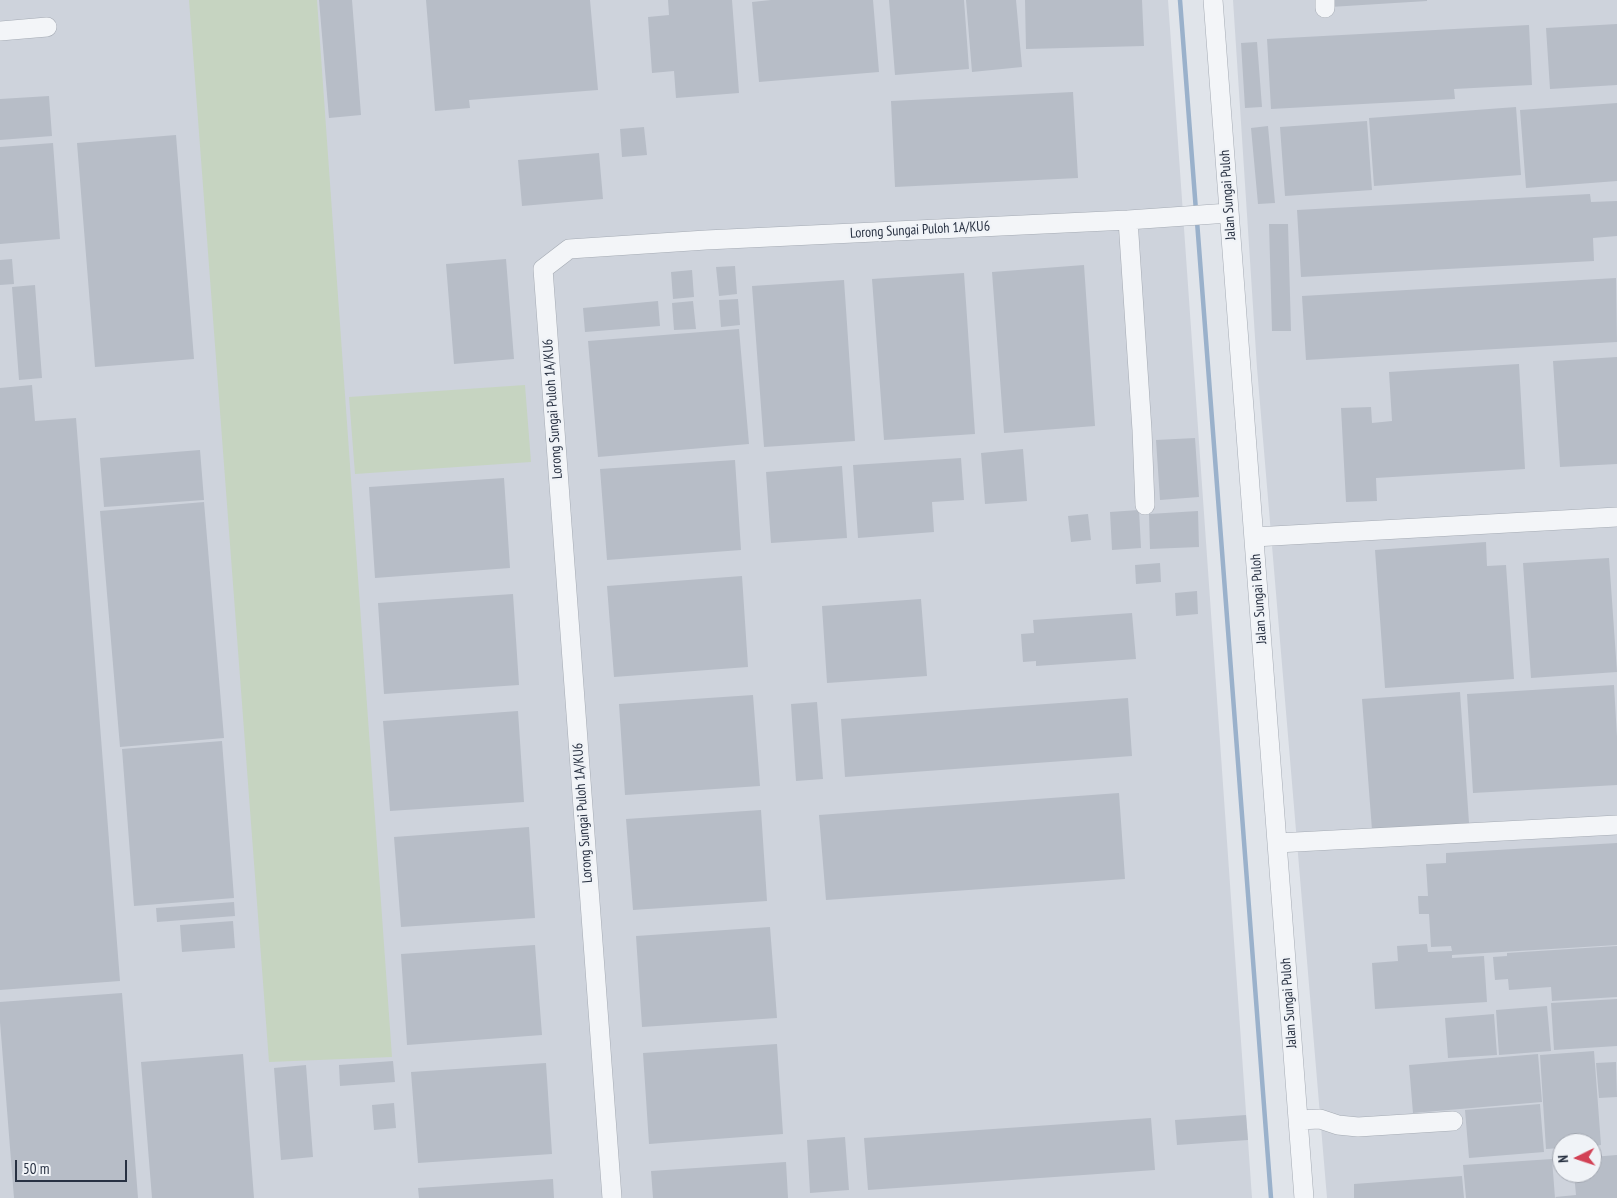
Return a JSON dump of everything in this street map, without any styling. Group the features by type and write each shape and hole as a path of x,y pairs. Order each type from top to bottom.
{"street":[{"name":"Jalan Sungai Puloh","path":"1213,0 1304,1198"},
{"path":"0,31 47,27"},
{"name":"Lorong Sungai Puloh 1A/KU6","path":"612,1198 543,269 569,249 706,240 1128,220 1229,213"},
{"path":"1128,220 1145,505"},
{"path":"1254,537 1617,517"},
{"path":"1277,842 1617,825"},
{"path":"1298,1120 1320,1119 1338,1125 1358,1127 1453,1121"}],"shaded area":[{"path":"0,0 1168,0 1252,1198 0,1198"},
{"path":"1233,0 1617,0 1617,1198 1327,1198 1257,368"}],"green space":[{"path":"189,0 317,0 392,1057 269,1062"},
{"path":"525,385 531,462 355,474 349,397"}],"building":[{"path":"319,0 352,0 361,115 329,118"},
{"path":"426,0 590,0 598,90 469,100 470,108 435,111"},
{"path":"668,0 732,0 739,93 676,98 674,71 652,73 648,17 669,15"},
{"path":"771,0 873,0 879,72 759,82 752,2"},
{"path":"889,0 964,0 969,69 895,75"},
{"path":"966,0 1016,0 1022,67 972,72"},
{"path":"1025,0 1142,0 1144,46 1026,49"},
{"path":"1329,0 1427,0 1427,1 1330,7"},
{"path":"1617,24 1617,85 1550,89 1546,28"},
{"path":"1529,25 1532,85 1454,89 1455,99 1271,109 1267,39"},
{"path":"1257,42 1262,107 1245,108 1241,43"},
{"path":"1073,92 1078,178 895,187 891,101"},
{"path":"49,96 52,136 0,140 0,99"},
{"path":"1617,103 1617,181 1526,188 1520,110"},
{"path":"1516,107 1521,175 1374,186 1369,118"},
{"path":"1367,121 1372,190 1285,196 1280,127"},
{"path":"1268,126 1275,203 1258,204 1251,128"},
{"path":"644,127 647,155 622,157 620,129"},
{"path":"176,135 194,359 95,367 77,143"},
{"path":"53,143 60,239 0,244 0,147"},
{"path":"599,153 603,199 522,206 518,160"},
{"path":"1590,194 1591,202 1617,201 1617,236 1593,238 1594,261 1301,277 1297,210"},
{"path":"1269,224 1288,224 1291,331 1272,331"},
{"path":"12,259 14,284 0,285 0,260"},
{"path":"506,259 514,359 454,364 446,264"},
{"path":"1084,265 1095,426 1004,433 992,272"},
{"path":"735,266 737,294 719,296 716,267"},
{"path":"692,270 694,297 673,299 671,272"},
{"path":"964,273 975,434 884,440 872,279"},
{"path":"1616,278 1617,342 1306,360 1302,296"},
{"path":"844,280 855,441 764,447 752,286"},
{"path":"35,285 42,378 19,380 12,287"},
{"path":"738,299 740,325 721,327 719,300"},
{"path":"658,301 660,326 585,332 583,308"},
{"path":"693,301 696,329 674,330 672,303"},
{"path":"739,329 749,444 598,457 588,341"},
{"path":"1617,357 1617,464 1560,467 1553,361"},
{"path":"1519,364 1525,469 1376,478 1377,501 1346,502 1341,408 1371,407 1372,423 1392,421 1389,372"},
{"path":"32,385 35,421 76,418 120,981 0,990 0,388"},
{"path":"1195,438 1199,497 1160,500 1156,440"},
{"path":"1023,449 1027,501 985,504 981,453"},
{"path":"200,450 204,500 104,507 100,458"},
{"path":"961,458 964,500 932,502 934,532 858,538 853,465"},
{"path":"735,460 741,550 607,560 600,469"},
{"path":"842,466 847,538 771,543 766,472"},
{"path":"504,478 510,568 375,578 369,487"},
{"path":"204,502 224,738 120,747 100,511"},
{"path":"1139,510 1141,548 1112,550 1110,512"},
{"path":"1198,511 1199,547 1150,549 1149,514"},
{"path":"1088,514 1091,540 1071,542 1068,516"},
{"path":"1486,542 1487,566 1506,565 1514,679 1385,688 1375,550"},
{"path":"1609,558 1617,672 1531,678 1523,563"},
{"path":"1160,563 1161,582 1136,584 1135,565"},
{"path":"742,576 748,667 614,677 607,586"},
{"path":"1197,591 1198,614 1176,616 1175,593"},
{"path":"513,594 519,685 384,694 378,603"},
{"path":"921,599 927,676 827,683 822,606"},
{"path":"1132,613 1136,659 1036,666 1036,661 1023,662 1021,634 1034,633 1033,620"},
{"path":"1614,685 1617,785 1473,793 1467,694"},
{"path":"1460,692 1469,823 1372,830 1362,699"},
{"path":"753,695 760,786 625,795 619,704"},
{"path":"1128,698 1132,756 845,777 841,719"},
{"path":"817,702 823,779 796,781 791,704"},
{"path":"518,711 524,802 390,811 383,721"},
{"path":"222,741 234,898 134,906 122,749"},
{"path":"1119,793 1125,879 826,900 819,815"},
{"path":"761,810 767,901 633,910 626,819"},
{"path":"529,827 535,918 401,927 394,837"},
{"path":"1617,843 1617,945 1452,955 1452,958 1484,956 1487,1002 1375,1009 1372,963 1398,961 1397,946 1427,944 1428,952 1452,951 1451,946 1431,947 1429,914 1419,914 1418,896 1428,896 1426,864 1446,863 1446,853"},
{"path":"234,902 235,916 157,922 156,908"},
{"path":"233,921 235,948 182,952 180,925"},
{"path":"770,927 777,1018 642,1027 636,936"},
{"path":"535,945 542,1035 407,1045 401,954"},
{"path":"1617,946 1617,997 1552,1001 1551,987 1509,990 1508,979 1495,980 1493,957 1507,956 1507,953"},
{"path":"122,993 138,1198 14,1198 0,1002"},
{"path":"1617,999 1617,1046 1554,1050 1551,1003"},
{"path":"1547,1006 1551,1051 1499,1055 1496,1010"},
{"path":"1494,1014 1497,1055 1448,1058 1445,1018"},
{"path":"777,1044 783,1134 649,1144 643,1053"},
{"path":"1594,1051 1600,1133 1552,1133 1552,1149 1546,1149 1540,1055"},
{"path":"243,1054 254,1198 152,1198 141,1062"},
{"path":"1538,1054 1542,1102 1413,1113 1409,1065"},
{"path":"393,1061 395,1082 340,1086 339,1065"},
{"path":"1616,1062 1617,1097 1599,1098 1596,1063"},
{"path":"546,1063 552,1154 418,1163 411,1072"},
{"path":"306,1065 313,1157 281,1160 274,1068"},
{"path":"394,1103 396,1128 374,1130 372,1105"},
{"path":"1540,1104 1544,1152 1469,1158 1465,1110"},
{"path":"1246,1115 1248,1140 1177,1145 1175,1120"},
{"path":"1151,1118 1155,1170 868,1190 864,1138"},
{"path":"845,1137 849,1190 810,1193 807,1140"},
{"path":"1617,1155 1617,1198 1555,1197 1576,1195 1575,1183 1602,1183 1602,1156"},
{"path":"1552,1159 1552,1183 1554,1183 1555,1198 1466,1198 1463,1165"},
{"path":"786,1162 788,1198 653,1198 651,1171"},
{"path":"1462,1176 1464,1198 1354,1198 1354,1184"},
{"path":"553,1179 554,1198 419,1198 418,1188"}],"waterway":[{"path":"1180,0 1196,211"},
{"path":"1197,221 1271,1198"}]}
